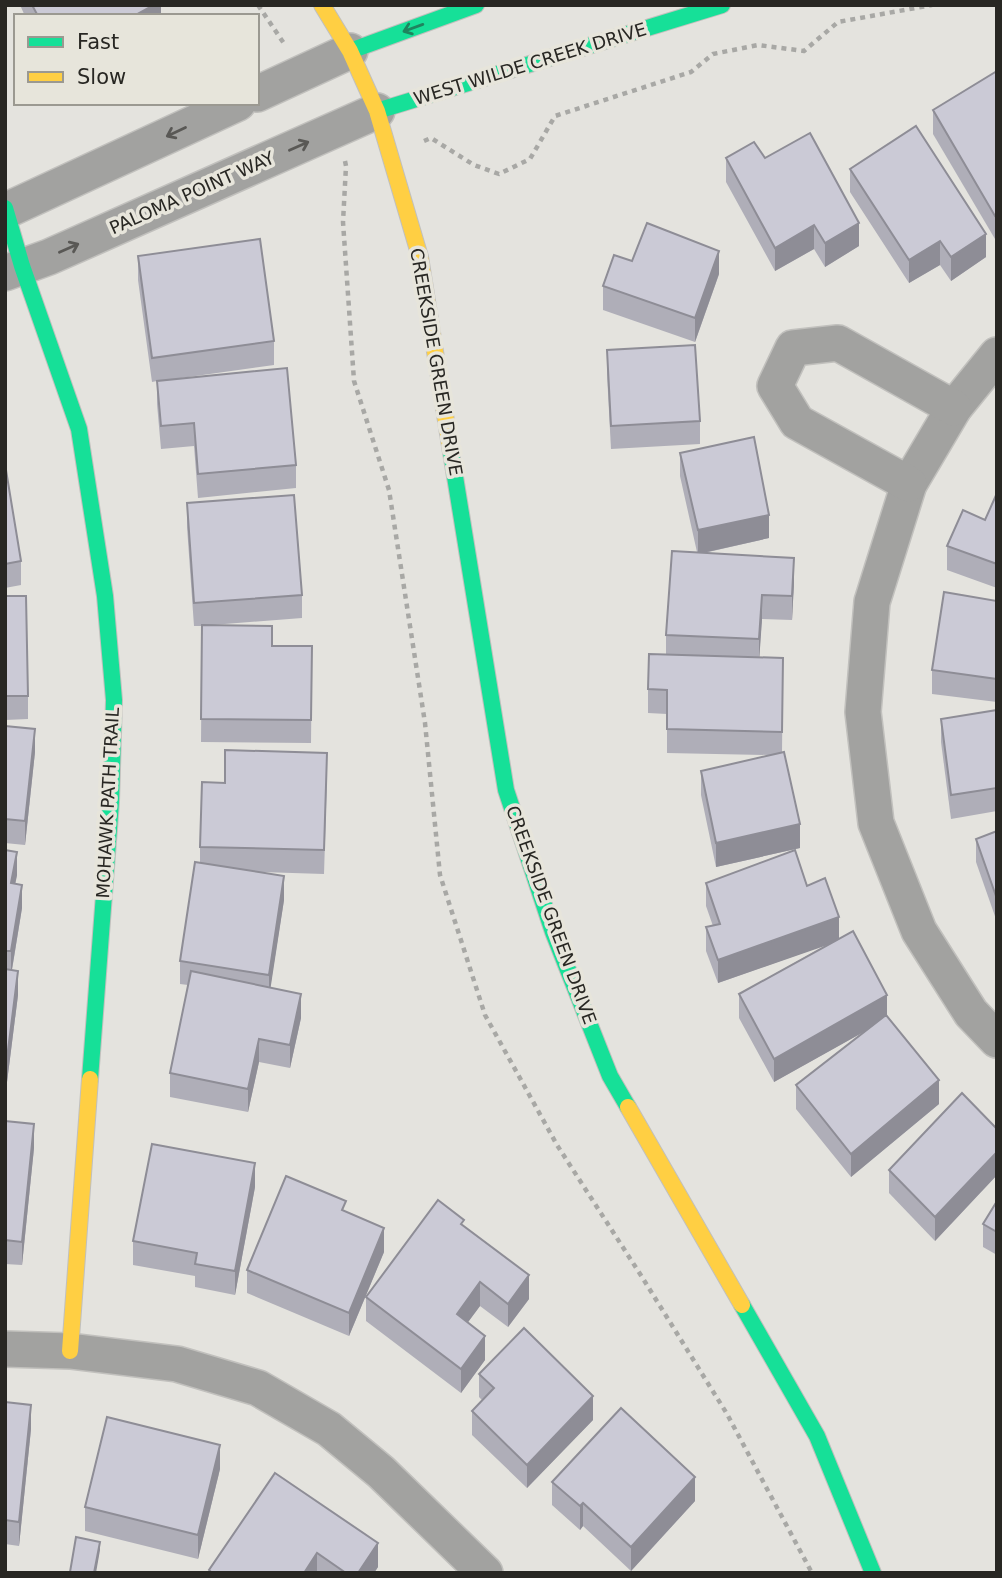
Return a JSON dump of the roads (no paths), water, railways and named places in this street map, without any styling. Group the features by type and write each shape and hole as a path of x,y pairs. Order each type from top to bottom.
{"main road":[{"name":"CREEKSIDE GREEN DRIVE","path":"322,5 350,51 377,111 420,257 506,790 553,932 610,1076 817,1436 873,1573"},
{"path":"350,51 476,5"},
{"name":"WEST WILDE CREEK DRIVE","path":"377,111 722,5"},
{"name":"MOHAWK PATH TRAIL","path":"6,210 14,270 79,429 105,596 114,700 111,802 70,1351"}],"street":[{"path":"259,93 350,51"},
{"path":"6,210 233,105"},
{"name":"PALOMA POINT WAY","path":"14,270 377,111"},
{"path":"909,484 797,422 775,386 793,348 838,343 954,408"},
{"path":"997,355 954,408 909,484 872,602 863,712 876,823 919,931 971,1013 997,1040"},
{"path":"5,1349 70,1351 177,1364 258,1388 329,1429 381,1472 485,1573"}]}
